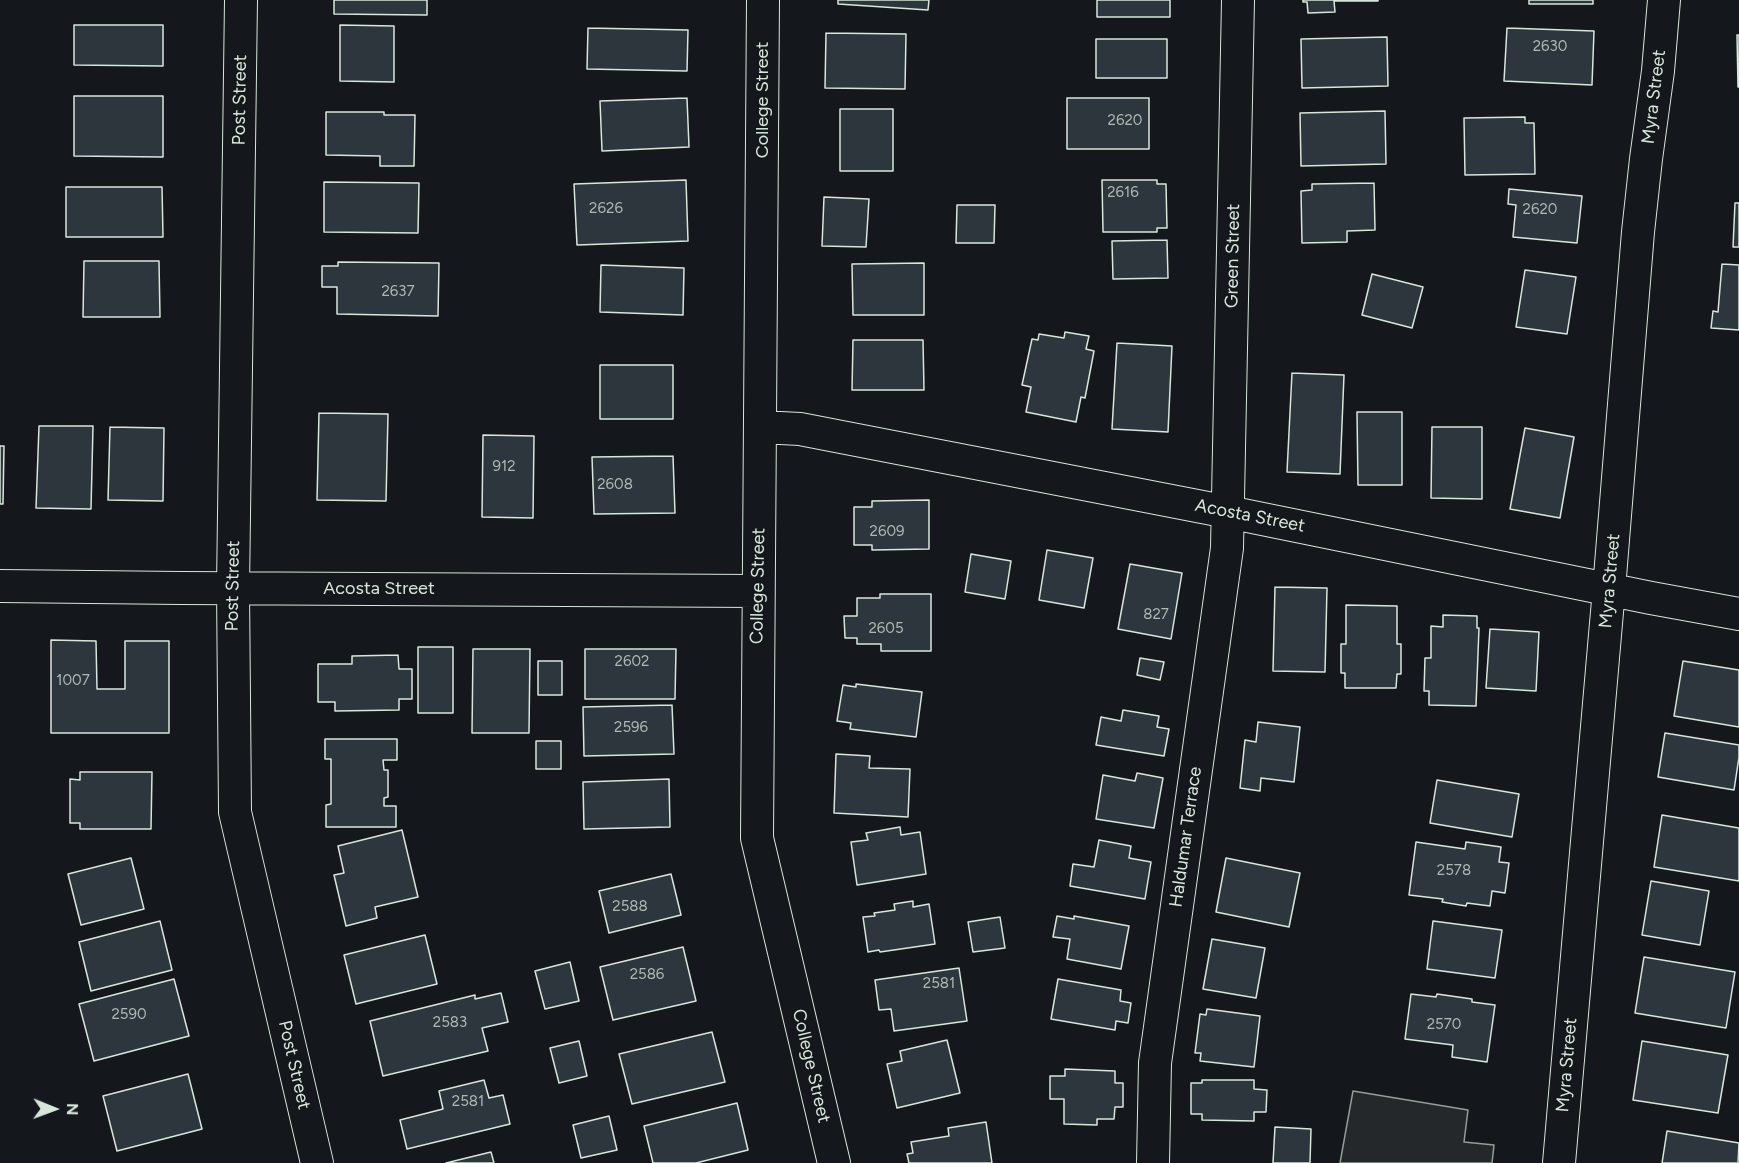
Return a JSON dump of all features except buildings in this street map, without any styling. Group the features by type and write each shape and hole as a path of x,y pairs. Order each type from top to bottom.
{"street":[{"name":"Post Street","path":"242,0 233,588 235,812 317,1163"},
{"name":"College Street","path":"763,0 757,838 834,1163"},
{"name":"Green Street","path":"1228,512 1238,0"},
{"name":"Myra Street","path":"1559,1163 1638,232 1658,71 1664,0"},
{"name":"Acosta Street","path":"760,427 800,429 1739,614"},
{"name":"Haldumar Terrace","path":"1153,1163 1155,1063 1227,548 1228,512"},
{"name":"Acosta Street","path":"0,586 758,591"}],"shaded area":[{"path":"1353,1091 1468,1110 1464,1142 1494,1145 1492,1163 1340,1163"}]}
